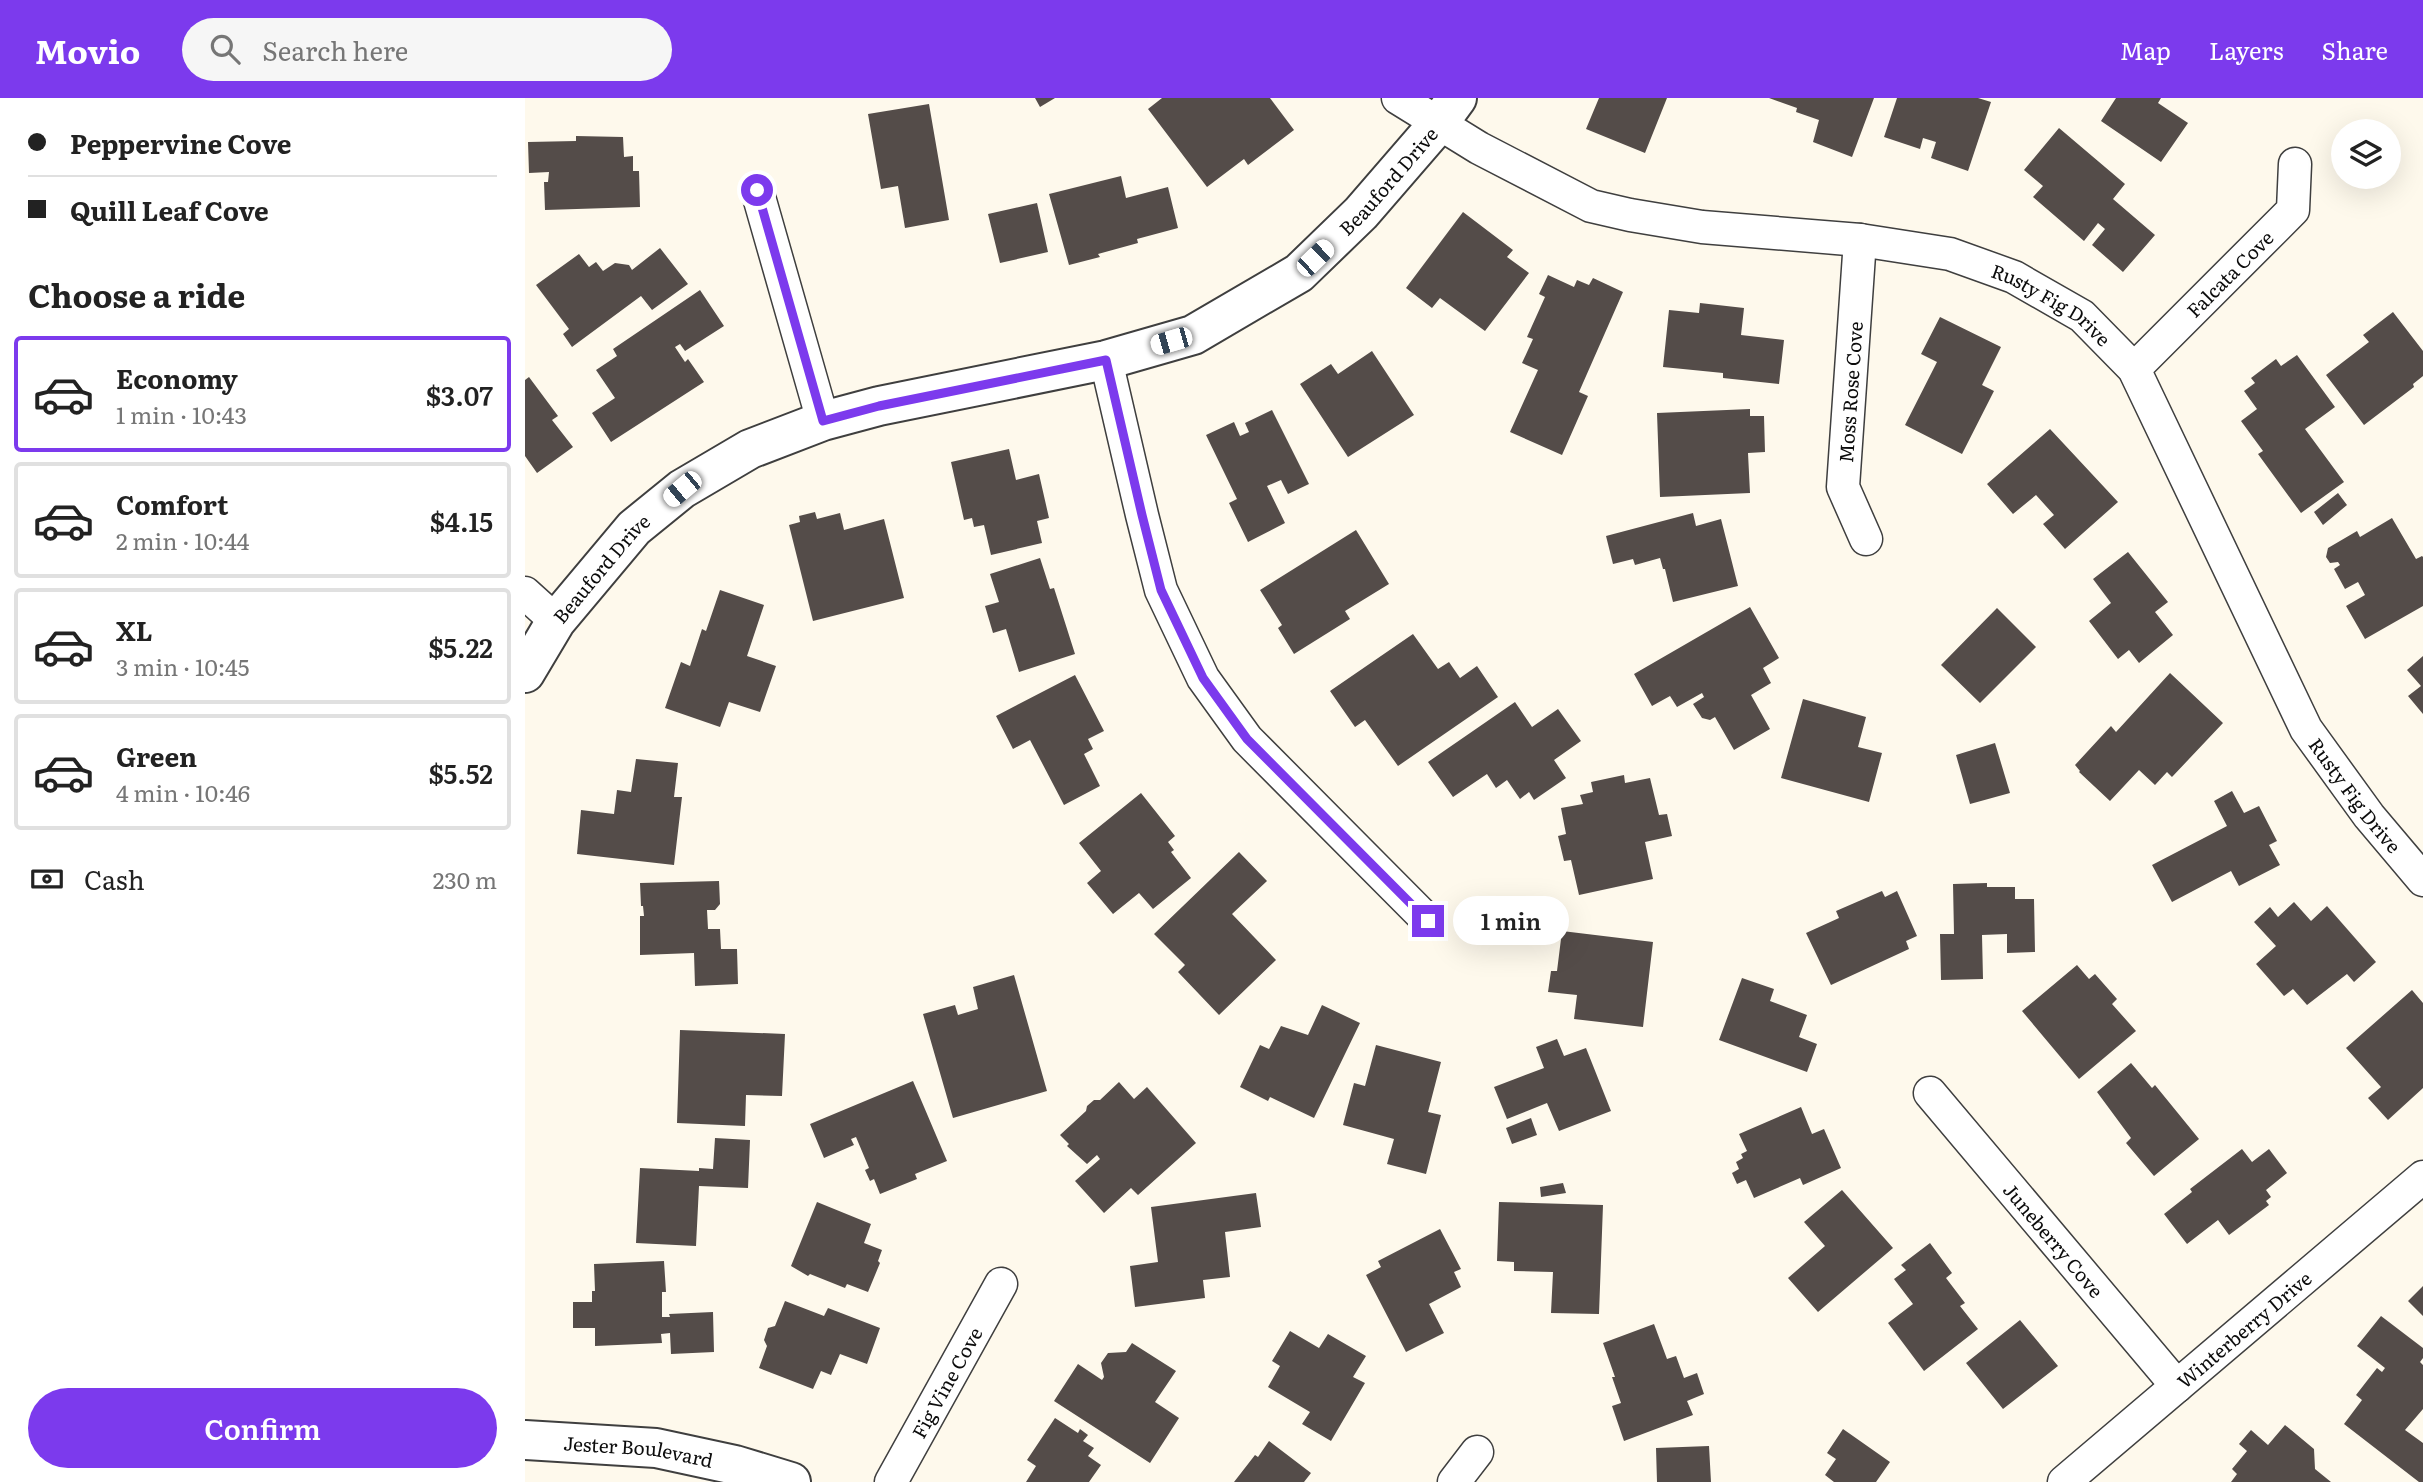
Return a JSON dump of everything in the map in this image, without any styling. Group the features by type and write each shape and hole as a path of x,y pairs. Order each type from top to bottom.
{"street":[{"name":"Rusty Fig Drive","path":"1398,98 1448,111 1479,148 1591,206 1702,227 1860,240 1950,254 2014,277 2082,316 2134,369 2307,729 2369,816 2423,880"},
{"name":"Beauford Drive","path":"525,673 556,621 634,528 682,489 750,449 823,421 879,406 1106,360 1193,335 1299,273 1361,213 1448,111"},
{"name":"Falcata Cove","path":"2134,369 2293,209 2295,164"},
{"path":"757,190 823,421"},
{"name":"Moss Rose Cove","path":"1860,240 1843,487 1866,539"},
{"path":"1106,360 1161,590 1203,678 1247,739 1428,921"},
{"path":"525,593 556,621"},
{"name":"Juneberry Cove","path":"1930,1093 2177,1387"},
{"name":"Winterberry Drive","path":"2064,1482 2423,1177"},
{"name":"Fig Vine Cove","path":"891,1482 1001,1284"},
{"name":"Jester Boulevard","path":"525,1440 656,1448 735,1465 791,1482"},
{"path":"1454,1482 1477,1452"}],"building":[{"path":"1035,98 1055,98 1040,107"},
{"path":"1162,98 1270,98 1294,130 1248,165 1244,159 1207,187 1148,109"},
{"path":"1599,98 1667,98 1645,153 1586,129"},
{"path":"1769,98 1874,98 1852,157 1813,142 1819,120 1796,112 1797,108"},
{"path":"1897,98 1978,98 1991,102 1968,171 1931,158 1936,142 1923,138 1920,149 1884,137"},
{"path":"2116,98 2161,98 2158,103 2188,123 2161,162 2101,121"},
{"path":"929,104 949,220 905,228 898,186 881,189 868,114"},
{"path":"2059,128 2125,184 2113,199 2155,235 2123,272 2092,245 2105,229 2098,223 2084,241 2033,197 2043,186 2024,170"},
{"path":"576,136 623,137 624,157 633,156 633,171 639,171 640,207 545,210 544,182 548,182 549,172 529,173 528,142 576,141"},
{"path":"1121,176 1126,198 1168,187 1178,228 1137,239 1138,243 1069,265 1049,194"},
{"path":"1037,203 1048,252 1000,263 988,214"},
{"path":"1463,212 1513,250 1507,257 1529,273 1485,331 1440,298 1432,308 1406,288"},
{"path":"660,248 688,284 652,310 641,296 572,347 563,334 569,329 536,285 579,254 589,267 596,262 603,271 615,263 629,265 632,270"},
{"path":"1548,275 1574,287 1577,280 1589,285 1593,278 1623,292 1579,392 1588,396 1562,455 1510,432 1538,370 1522,363 1533,339 1527,337 1545,297 1539,294"},
{"path":"700,290 724,326 685,351 680,344 675,347 685,362 688,359 704,382 611,442 592,413 615,398 596,370 617,356 613,349"},
{"path":"1700,303 1744,308 1741,335 1784,340 1779,384 1723,378 1723,373 1663,367 1669,310 1699,313"},
{"path":"2393,312 2423,351 2423,376 2413,384 2414,387 2364,425 2326,375 2369,342 2363,335"},
{"path":"1940,317 2001,347 1982,385 1994,391 1962,454 1905,425 1937,362 1921,354"},
{"path":"1372,351 1414,415 1348,457 1300,384 1331,364 1338,374"},
{"path":"2297,355 2335,407 2305,429 2344,482 2301,513 2258,454 2263,451 2241,421 2257,409 2244,391 2255,383 2251,378 2276,359 2281,366"},
{"path":"529,377 558,416 552,420 573,447 537,473 525,456 525,380"},
{"path":"1750,409 1750,416 1764,416 1765,452 1748,453 1750,493 1660,497 1657,413"},
{"path":"1272,410 1309,484 1288,494 1281,480 1267,486 1285,523 1248,542 1229,503 1237,499 1206,435 1234,422 1240,436 1249,432 1245,423"},
{"path":"2050,429 2118,502 2065,549 2043,524 2054,515 2036,495 2013,514 1987,484"},
{"path":"1009,449 1016,480 1039,474 1049,518 1037,521 1042,543 991,555 984,525 974,527 972,518 964,520 951,462"},
{"path":"2338,493 2347,505 2323,525 2314,512"},
{"path":"815,512 817,519 840,513 844,530 884,519 904,598 813,621 789,525 800,522 799,516"},
{"path":"1693,513 1696,526 1721,519 1738,586 1673,602 1660,558 1635,565 1633,559 1613,564 1606,536"},
{"path":"2392,518 2416,559 2423,557 2423,606 2365,639 2346,606 2365,595 2358,582 2345,589 2334,569 2340,565 2338,562 2330,563 2326,557 2328,548 2357,531 2360,537"},
{"path":"1356,530 1389,584 1345,611 1350,619 1294,654 1278,628 1282,625 1260,590"},
{"path":"2128,552 2168,602 2155,612 2173,635 2139,663 2129,650 2118,659 2089,621 2111,603 2093,579"},
{"path":"1040,558 1050,589 1054,588 1075,654 1019,672 1006,629 993,633 985,606 999,602 990,574"},
{"path":"720,590 764,605 747,656 776,666 760,712 729,702 720,727 665,708 681,662 690,666 702,629 706,631"},
{"path":"1750,607 1779,658 1763,668 1771,683 1751,695 1770,729 1734,750 1715,717 1710,720 1702,718 1693,704 1704,697 1702,693 1677,707 1670,696 1652,706 1634,674"},
{"path":"1997,608 2036,647 1980,703 1941,665"},
{"path":"1413,634 1438,669 1449,662 1460,678 1477,666 1498,697 1398,766 1365,720 1355,727 1330,691"},
{"path":"2423,656 2423,714 2408,696 2421,686 2407,670"},
{"path":"2170,673 2223,723 2172,777 2167,772 2155,785 2139,770 2110,801 2075,765 2111,726 2116,732"},
{"path":"1075,675 1104,731 1088,739 1093,749 1084,754 1100,786 1064,805 1030,740 1013,749 996,716"},
{"path":"1803,699 1866,717 1858,747 1882,753 1869,802 1781,778"},
{"path":"1515,702 1532,727 1558,709 1581,741 1554,760 1566,778 1534,800 1529,792 1520,799 1507,780 1496,788 1487,774 1453,797 1428,762"},
{"path":"1995,743 2010,793 1970,804 1956,755"},
{"path":"636,759 678,763 674,797 682,797 674,865 577,854 581,810 614,814 617,790 631,792"},
{"path":"1624,775 1625,783 1650,778 1659,815 1667,814 1672,836 1645,842 1653,879 1579,895 1571,860 1564,861 1558,836 1566,834 1561,808 1583,804 1580,795 1593,792 1591,782"},
{"path":"2232,791 2244,813 2259,806 2277,841 2269,845 2280,865 2239,886 2231,871 2172,902 2152,865 2227,826 2214,801"},
{"path":"1141,793 1175,836 1168,842 1174,850 1171,852 1191,878 1153,909 1139,893 1113,914 1087,883 1101,871 1079,843"},
{"path":"1239,852 1267,881 1232,914 1276,960 1219,1015 1178,972 1185,965 1154,934"},
{"path":"719,881 720,904 715,910 707,910 708,929 720,929 721,949 737,949 738,984 695,986 694,953 640,955 640,916 644,916 640,883"},
{"path":"1987,883 1987,887 2015,887 2015,899 2034,899 2035,952 2007,953 2007,934 1982,935 1983,979 1941,980 1940,934 1954,934 1953,884"},
{"path":"1882,891 1885,897 1897,891 1917,936 1906,941 1909,949 1831,985 1806,933 1839,918 1836,911"},
{"path":"2294,902 2311,921 2327,906 2376,962 2354,982 2347,974 2307,1005 2293,989 2284,996 2256,964 2276,946 2254,922 2270,907 2278,917"},
{"path":"1562,931 1653,942 1643,1027 1574,1019 1577,995 1548,992 1551,971 1557,971"},
{"path":"2077,965 2089,979 2095,974 2117,999 2112,1004 2136,1031 2079,1079 2022,1011"},
{"path":"1014,975 1047,1091 953,1118 923,1014 955,1005 958,1015 978,1009 973,987"},
{"path":"1742,978 1774,989 1770,1001 1807,1015 1799,1037 1817,1044 1807,1072 1719,1040"},
{"path":"2412,990 2423,1003 2423,1088 2388,1120 2368,1098 2381,1087 2346,1048"},
{"path":"1322,1005 1360,1023 1314,1118 1270,1097 1268,1101 1240,1087 1260,1045 1269,1049 1281,1026 1308,1035"},
{"path":"680,1030 785,1034 782,1096 746,1095 745,1126 677,1123"},
{"path":"1557,1039 1564,1056 1586,1048 1611,1111 1559,1131 1547,1103 1507,1119 1494,1087 1544,1068 1536,1047"},
{"path":"1376,1045 1441,1062 1428,1112 1441,1115 1426,1174 1387,1164 1394,1139 1343,1125 1354,1083 1365,1086"},
{"path":"2131,1063 2152,1088 2155,1085 2199,1139 2154,1176 2126,1143 2131,1138 2097,1092"},
{"path":"913,1081 947,1161 915,1174 917,1179 880,1194 874,1179 870,1181 865,1170 869,1168 856,1137 851,1139 854,1145 824,1158 810,1124"},
{"path":"1119,1082 1134,1099 1147,1087 1196,1143 1138,1195 1131,1188 1104,1213 1075,1181 1100,1159 1097,1155 1087,1164 1067,1146 1069,1144 1060,1135 1086,1111 1087,1106 1094,1100 1100,1100"},
{"path":"1801,1107 1812,1134 1824,1129 1841,1168 1803,1185 1800,1178 1754,1198 1746,1180 1737,1184 1732,1173 1739,1169 1736,1162 1743,1158 1741,1154 1747,1151 1739,1134"},
{"path":"1531,1118 1537,1135 1512,1144 1506,1128"},
{"path":"715,1138 750,1140 748,1188 699,1186 696,1246 636,1243 640,1168 699,1171 699,1168 713,1169"},
{"path":"2242,1149 2252,1162 2269,1149 2287,1173 2266,1190 2271,1197 2266,1201 2269,1205 2229,1235 2218,1220 2187,1244 2164,1214 2192,1192 2190,1189"},
{"path":"1563,1183 1566,1193 1541,1197 1540,1187"},
{"path":"1842,1190 1893,1248 1818,1312 1788,1278 1825,1246 1804,1222"},
{"path":"1256,1193 1261,1227 1225,1232 1230,1277 1203,1280 1205,1298 1135,1307 1130,1266 1158,1262 1151,1207"},
{"path":"817,1202 871,1224 864,1243 882,1250 878,1261 880,1263 868,1292 847,1284 845,1288 810,1274 808,1276 791,1266"},
{"path":"1499,1202 1603,1205 1599,1314 1551,1313 1553,1272 1514,1271 1514,1262 1497,1261"},
{"path":"1440,1229 1461,1269 1454,1272 1461,1287 1429,1304 1444,1333 1406,1352 1366,1275 1381,1267 1378,1261"},
{"path":"1930,1243 1952,1273 1946,1278 1965,1303 1960,1306 1978,1329 1924,1371 1888,1323 1913,1304 1894,1279 1906,1270 1901,1265"},
{"path":"664,1261 666,1292 662,1292 662,1317 670,1317 669,1314 713,1312 714,1352 671,1354 670,1333 661,1334 662,1343 595,1346 595,1328 573,1328 573,1302 592,1302 592,1291 595,1291 594,1264"},
{"path":"2423,1286 2423,1316 2408,1301"},
{"path":"785,1301 824,1316 828,1308 880,1328 867,1364 840,1354 831,1375 821,1371 813,1389 759,1368 767,1346 764,1340 768,1328 775,1326"},
{"path":"2381,1316 2423,1348 2420,1362 2423,1365 2423,1409 2405,1430 2423,1443 2423,1482 2419,1482 2344,1424 2362,1400 2356,1395 2377,1368 2382,1372 2385,1368 2357,1346"},
{"path":"2020,1320 2058,1366 2003,1409 1966,1363"},
{"path":"1654,1324 1667,1359 1676,1356 1684,1378 1697,1373 1704,1394 1687,1401 1693,1415 1624,1441 1612,1406 1621,1403 1603,1343"},
{"path":"1290,1331 1319,1348 1328,1334 1366,1356 1353,1377 1365,1383 1331,1441 1302,1424 1310,1412 1268,1387 1280,1366 1272,1361"},
{"path":"1132,1343 1176,1371 1155,1402 1179,1418 1150,1463 1054,1401 1078,1364 1102,1380 1104,1377 1101,1363 1108,1353 1126,1352"},
{"path":"1055,1418 1078,1433 1080,1429 1088,1435 1083,1441 1094,1448 1088,1456 1101,1465 1089,1482 1026,1482 1036,1466 1027,1460"},
{"path":"2285,1425 2314,1449 2315,1469 2331,1482 2231,1482 2237,1474 2232,1469 2247,1451 2239,1444 2251,1430 2268,1445"},
{"path":"1843,1429 1890,1462 1876,1482 1834,1482 1825,1475 1836,1459 1827,1453"},
{"path":"1269,1441 1311,1473 1304,1482 1234,1482 1255,1455 1258,1457"},
{"path":"1709,1446 1711,1482 1657,1482 1656,1448"}],"route":[{"path":"757,190 823,421 879,406 1106,360 1161,590 1203,678 1247,739 1428,921"}]}
